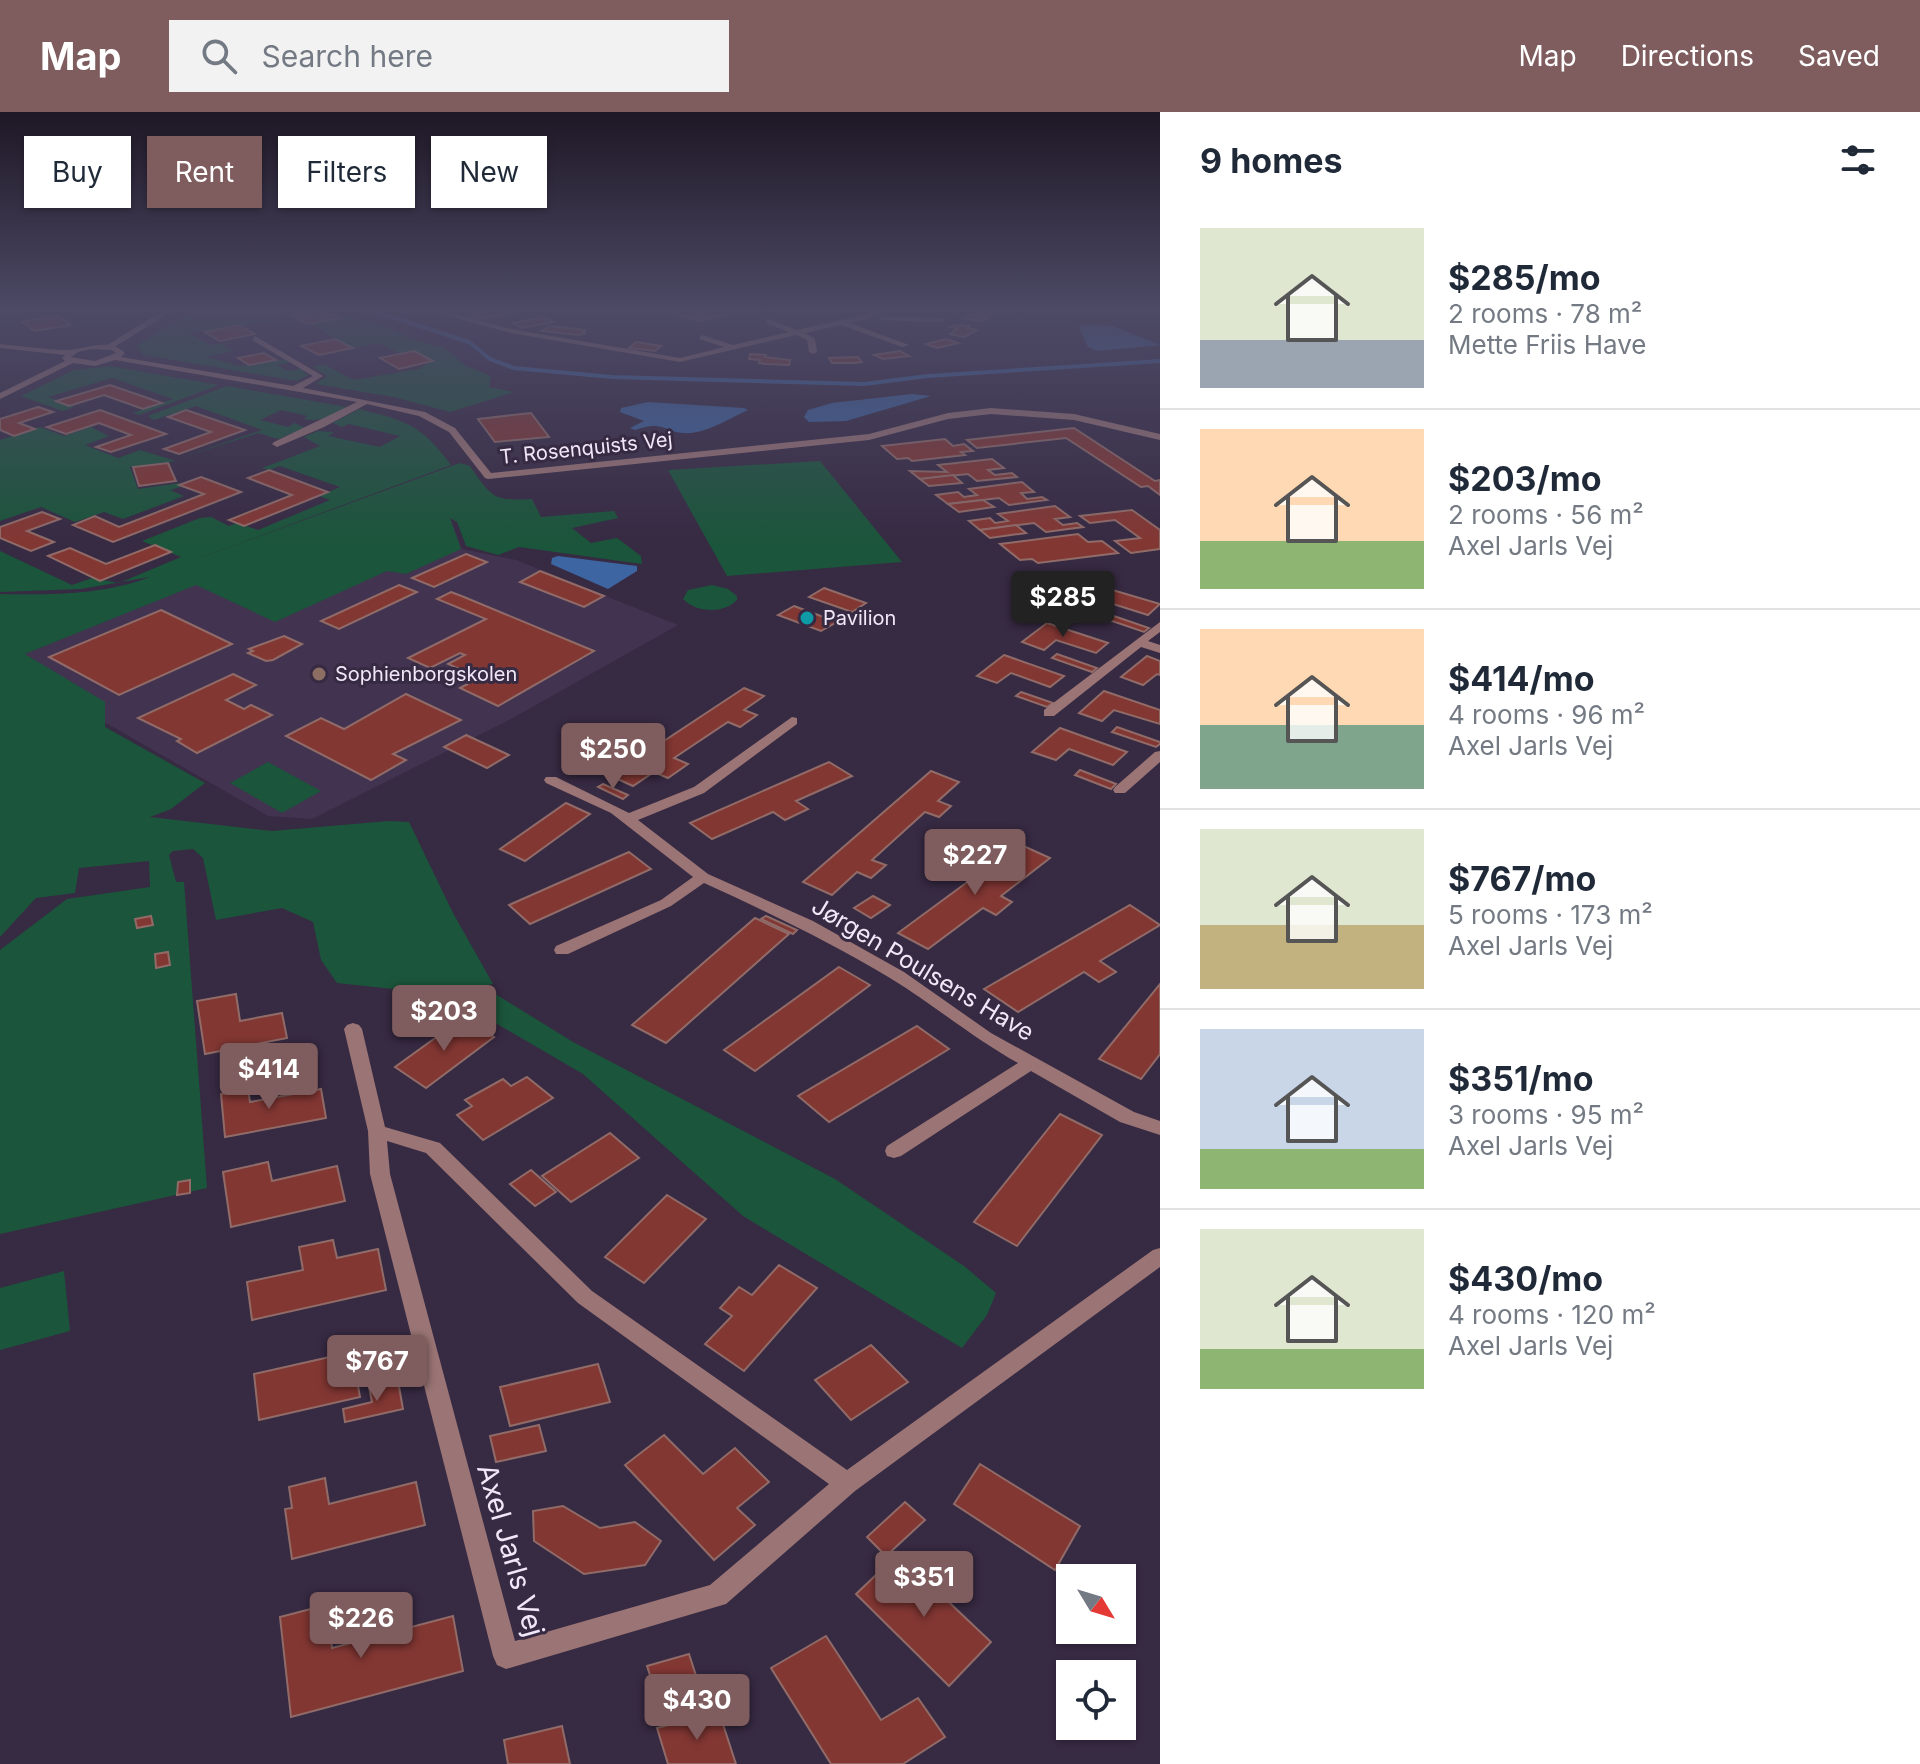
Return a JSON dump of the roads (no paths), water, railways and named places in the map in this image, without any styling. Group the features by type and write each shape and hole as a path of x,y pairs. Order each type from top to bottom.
{"street":[{"path":"290,387 366,401"},
{"path":"277,444 366,401"},
{"name":"T. Rosenquists Vej","path":"366,401 422,414 452,430 488,476 869,437 948,416 991,411 1074,417 1160,437"},
{"path":"1049,713 1160,626"},
{"path":"1139,642 1160,649"},
{"path":"627,819 699,790 792,721"},
{"path":"1120,790 1160,755"},
{"name":"Jørgen Poulsens Have","path":"551,780 616,810 703,877 807,924 898,976 985,1037 1127,1117 1160,1128"},
{"path":"562,950 666,903 703,877"},
{"name":"Axel Jarls Vej","path":"353,1029 377,1131 380,1174 506,1656 717,1595 847,1483 1160,1256"},
{"name":"Jørgen Poulsens Have","path":"894,1151 1031,1063"},
{"path":"377,1131 433,1148 585,1297 847,1483"}],"water":[{"path":"912,394 931,396 846,421 809,422 804,417 808,410 832,403"},
{"path":"648,402 748,410 697,432 681,433 659,426 630,428 644,421 620,412 621,408"},
{"path":"558,556 637,566 637,571 608,589 551,564 552,558"}],"place":[{"name":"Pavilion","path":"807,618"},
{"name":"Sophienborgskolen","path":"319,674"}]}
